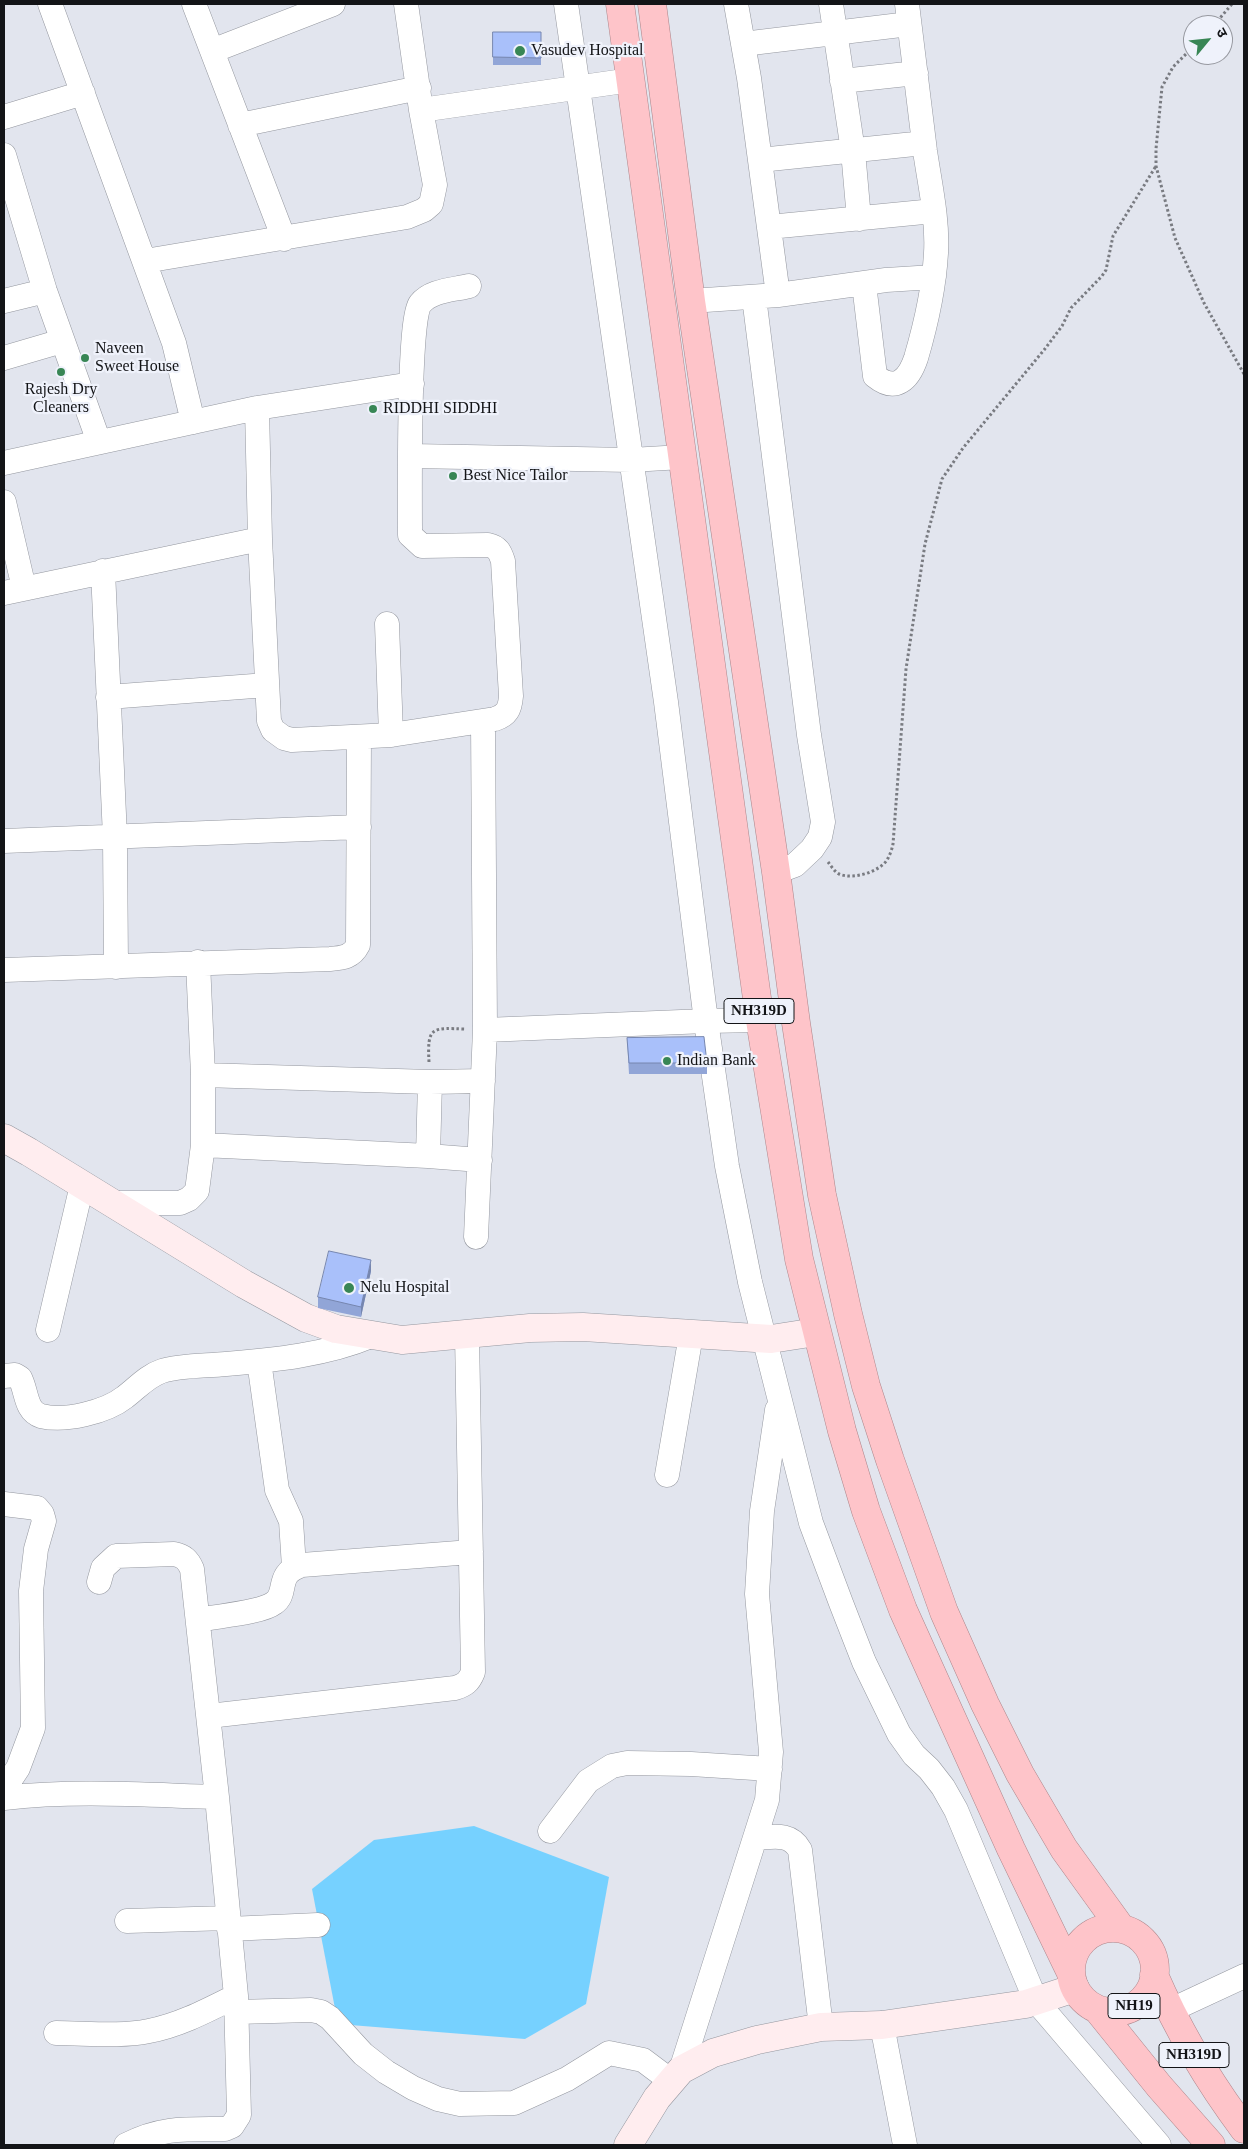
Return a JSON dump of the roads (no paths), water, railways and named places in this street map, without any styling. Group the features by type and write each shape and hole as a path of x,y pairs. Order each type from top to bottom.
{"highway":[{"name":"NH319D","path":"620,4 760,1020 799,1259 816,1332 866,1511 903,1610 1007,1841 1073,1980"},
{"name":"NH319D","path":"652,4 702,300 786,868 796,1023 822,1195 866,1386 944,1612 985,1704 1020,1774 1064,1848 1121,1928"},
{"path":"1073,1980 1072,1957 1080,1944 1091,1934 1106,1928 1121,1928"},
{"name":"NH19","path":"1073,1980 1084,2000 1096,2009 1112,2012 1127,2010 1140,2002 1150,1990 1154,1975 1153,1959 1147,1945 1136,1934 1121,1928"},
{"name":"NH319D","path":"1154,1975 1169,2011 1193,2052 1244,2129"},
{"name":"NH319D","path":"1096,2009 1159,2086 1211,2145"}],"street":[{"path":"50,4 174,343 192,422"},
{"path":"194,4 284,239"},
{"path":"212,51 333,4"},
{"path":"145,261 407,217 424,210 431,204 435,185 406,4"},
{"path":"566,4 666,702 706,1021 727,1166 750,1282 811,1523 864,1662 899,1734 914,1755 929,1768 943,1787 956,1810 1036,2001 1159,2145"},
{"path":"736,4 778,295"},
{"path":"831,4 853,151 859,219"},
{"path":"743,44 835,33 908,14 934,211 936,252 934,276 922,338 912,370 908,377 902,381 888,383 875,376 864,284"},
{"path":"842,81 916,73"},
{"path":"240,125 420,99 577,89 630,80"},
{"path":"4,118 83,93"},
{"path":"760,160 924,144"},
{"path":"4,156 45,291 98,442"},
{"path":"769,228 934,211"},
{"path":"702,300 778,295 934,276"},
{"path":"257,408 260,539 267,684 269,721 273,730 284,738 292,740 391,736 504,716 510,705 511,696 503,561 500,553 496,547 488,544 428,547 415,541 410,535 415,317 418,306 426,298 434,294 469,286"},
{"path":"4,301 45,291"},
{"path":"750,297 809,734 823,822 822,831 815,845 786,868"},
{"path":"4,358 62,341"},
{"path":"4,463 257,408 412,384"},
{"path":"411,456 631,460 682,457"},
{"path":"4,502 14,590 260,539"},
{"path":"103,571 115,837 116,967"},
{"path":"386,624 391,736"},
{"path":"108,697 267,684"},
{"path":"476,1237 485,1030 483,721"},
{"path":"4,970 116,967 198,962 330,960 346,957 354,952 358,945 359,737"},
{"path":"4,841 359,828"},
{"path":"111,1203 180,1203 188,1200 197,1191 203,1145 203,1075 198,962"},
{"path":"485,1030 760,1020"},
{"path":"203,1075 430,1082 484,1081"},
{"path":"428,1156 430,1082"},
{"path":"4,1138 244,1284 306,1318 336,1329 402,1340 530,1328 583,1327 765,1338 816,1332"},
{"path":"203,1145 480,1160"},
{"path":"48,1330 82,1185"},
{"path":"209,1716 464,1686 470,1680 473,1672 467,1334"},
{"path":"667,1475 691,1335"},
{"path":"4,1376 15,1375 20,1378 29,1406 34,1412 48,1417 75,1416 88,1414 113,1405 142,1382 163,1370 259,1361 337,1348 371,1336"},
{"path":"259,1361 277,1490 291,1521 294,1567"},
{"path":"676,2076 767,1800 771,1752 757,1594 762,1511 779,1398"},
{"path":"4,1504 37,1508 42,1514 44,1521 36,1549 31,1591 33,1728 18,1768 4,1789"},
{"path":"198,1620 262,1609 274,1603 279,1598 283,1579 294,1567 302,1565 471,1552"},
{"path":"99,1582 104,1568 116,1556 174,1554 182,1556 188,1561 192,1569 209,1716 236,2004 240,2106 236,2122 225,2128 174,2129 140,2138 126,2145"},
{"path":"550,1831 588,1781 612,1766 627,1763 654,1763 770,1769"},
{"path":"4,1798 38,1794 83,1793 217,1797"},
{"path":"755,1838 786,1837 793,1840 800,1850 821,2027"},
{"path":"127,1921 318,1925"},
{"path":"1169,2011 1244,1976"},
{"path":"628,2145 657,2098 676,2076 722,2051 757,2040 821,2027 882,2025 984,2011 1036,2001 1073,1980"},
{"path":"56,2033 133,2033 149,2031 236,2004 311,2010 321,2012 330,2018 364,2054 386,2072 413,2088 438,2099 460,2104 514,2103 567,2079 609,2053 643,2060 676,2076"},
{"path":"882,2025 905,2145"}],"water":[{"path":"474,1826 609,1877 586,2004 525,2039 338,2024 312,1889 374,1840"}],"place":[{"name":"Vasudev Hospital","path":"520,51"},
{"name":"Naveen Sweet House","path":"85,358"},
{"name":"Rajesh Dry Cleaners","path":"61,372"},
{"name":"RIDDHI SIDDHI","path":"373,409"},
{"name":"Best Nice Tailor","path":"453,476"},
{"name":"Indian Bank","path":"667,1061"},
{"name":"Nelu Hospital","path":"349,1288"}]}
